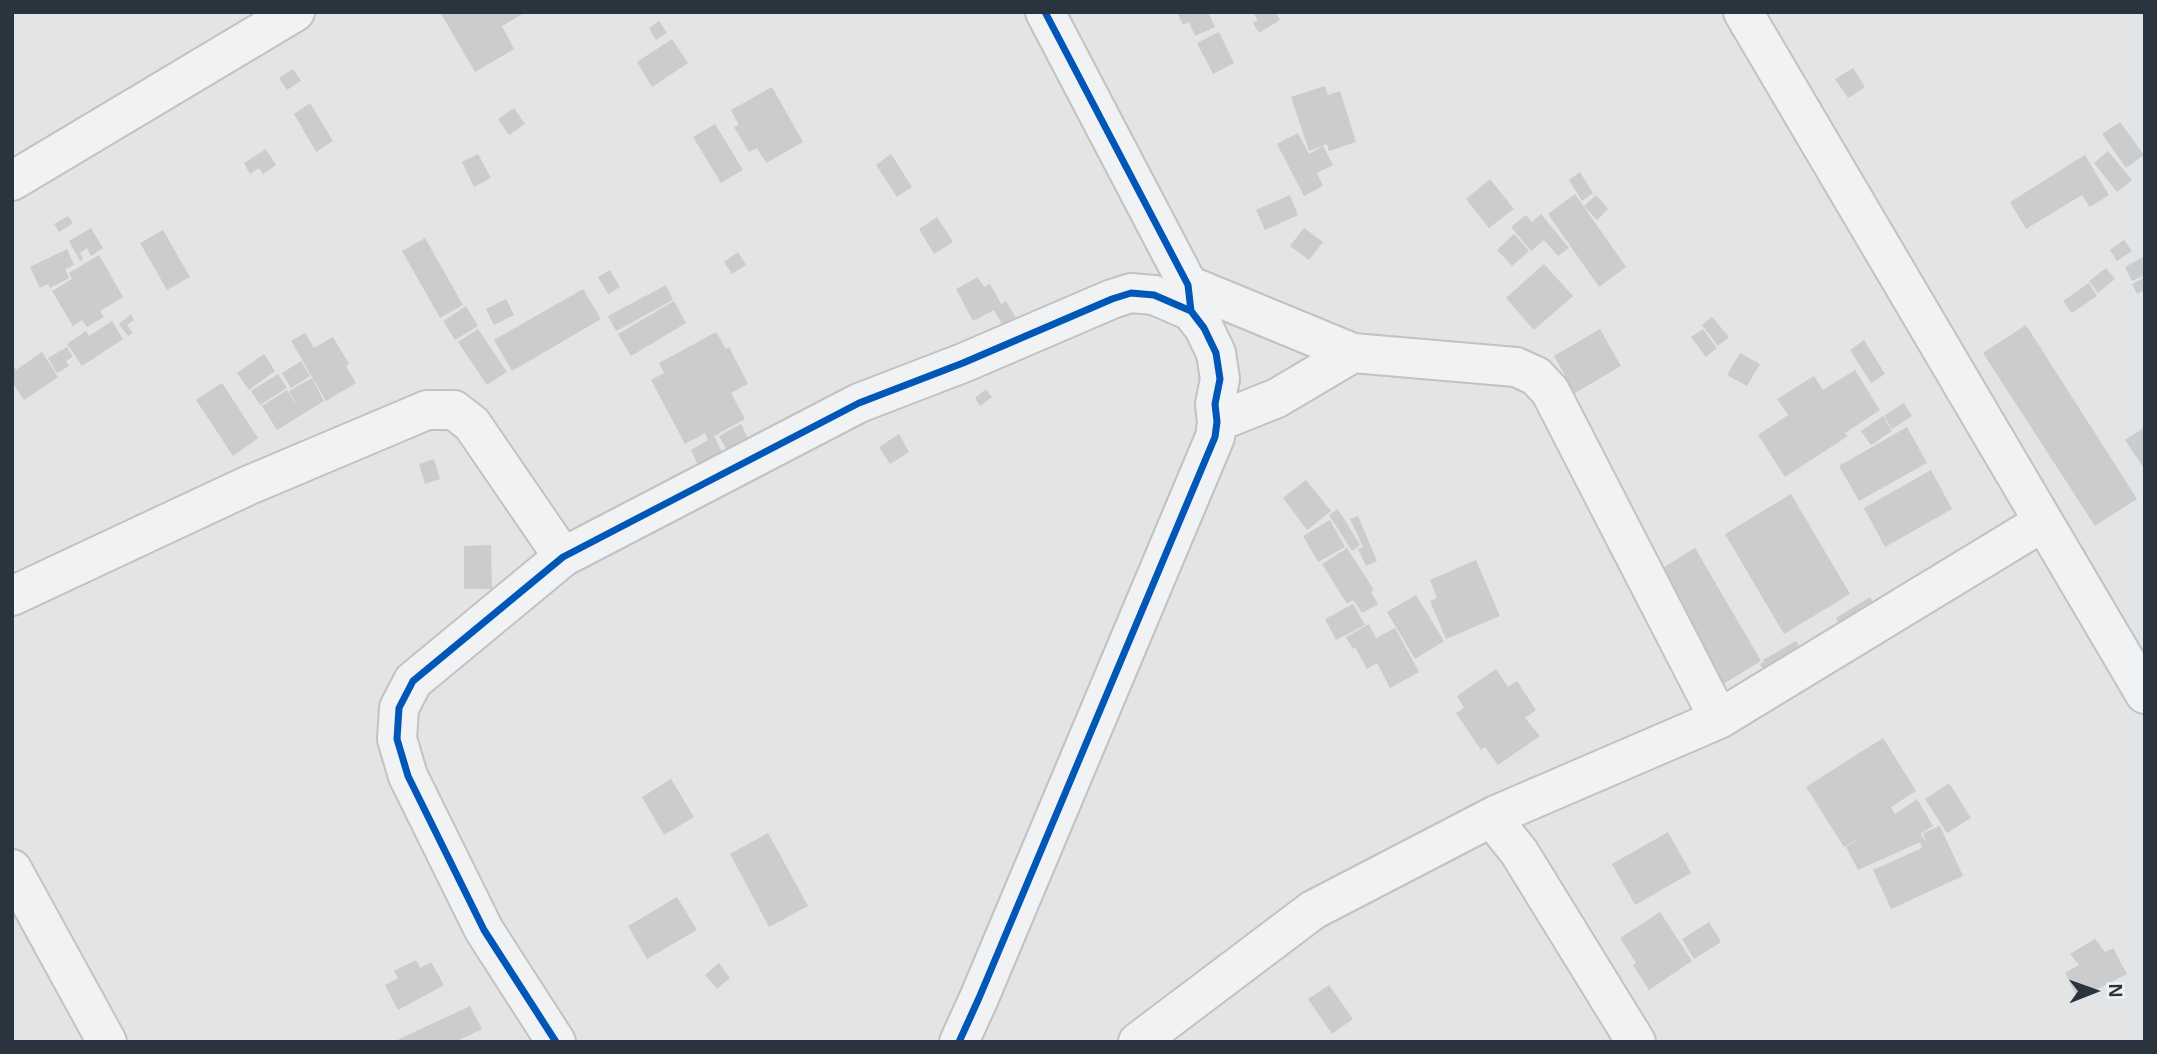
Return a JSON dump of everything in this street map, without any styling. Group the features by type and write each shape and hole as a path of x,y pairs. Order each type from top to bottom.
{"street":[{"path":"12,181 295,12"},
{"path":"959,1042 1215,437 1217,422 1215,404 1220,379 1216,353 1045,12"},
{"path":"1742,12 2145,694"},
{"path":"556,1042 484,930 408,776 397,739 399,708 412,681 562,557 859,403 1131,293 1190,298 1353,353 1516,367 1536,376 1549,391 1719,719"},
{"path":"1217,422 1277,398 1353,353"},
{"path":"12,596 247,486 426,410 454,410 472,424 562,557"},
{"path":"1138,1042 1313,910 1496,814 1719,719 2043,522"},
{"path":"1496,814 1503,832 1519,852 1636,1042"},
{"path":"18,893 107,1042"}],"building":[{"path":"440,12 526,12 502,26 514,49 475,72"},
{"path":"1177,12 1208,12 1215,27 1195,36 1189,22 1183,25"},
{"path":"1275,12 1280,20 1259,33 1253,23 1258,20 1253,13"},
{"path":"659,21 667,33 656,40 649,28"},
{"path":"1219,32 1234,63 1213,74 1197,43"},
{"path":"672,39 688,63 652,87 637,62"},
{"path":"1853,68 1865,87 1848,98 1835,79"},
{"path":"293,69 301,81 287,90 279,78"},
{"path":"1325,86 1328,95 1340,91 1356,142 1329,151 1327,144 1309,151 1291,97"},
{"path":"772,87 803,142 766,163 757,148 749,152 734,127 739,125 731,110"},
{"path":"310,103 333,141 316,152 294,114"},
{"path":"514,108 525,124 509,135 498,119"},
{"path":"2120,122 2144,155 2126,168 2102,134"},
{"path":"715,124 743,170 721,183 693,137"},
{"path":"1298,133 1309,154 1323,146 1333,165 1317,173 1323,186 1304,196 1277,144"},
{"path":"266,149 276,165 263,174 259,168 250,174 244,163"},
{"path":"2108,151 2132,180 2117,192 2094,163"},
{"path":"478,154 491,178 474,187 462,162"},
{"path":"891,154 912,187 897,197 876,165"},
{"path":"2085,155 2109,195 2090,207 2082,195 2026,229 2010,202"},
{"path":"1580,172 1593,193 1582,201 1569,180"},
{"path":"1490,179 1514,209 1489,228 1466,199"},
{"path":"1575,194 1626,267 1599,287 1548,214"},
{"path":"1290,195 1298,215 1265,230 1256,210"},
{"path":"1596,195 1608,209 1597,220 1584,206"},
{"path":"1541,214 1569,248 1558,256 1544,240 1531,251 1511,227 1526,215 1532,222"},
{"path":"68,216 73,223 59,232 54,224"},
{"path":"937,217 953,242 934,254 919,229"},
{"path":"91,228 103,248 91,256 87,248 80,253 83,259 80,261 69,241"},
{"path":"1304,228 1323,242 1309,260 1290,246"},
{"path":"163,230 190,277 167,290 140,243"},
{"path":"1514,234 1529,251 1512,266 1497,250"},
{"path":"425,238 463,305 440,318 402,251"},
{"path":"2124,240 2132,251 2117,261 2110,250"},
{"path":"67,249 74,265 65,269 69,278 50,288 48,284 40,288 30,267"},
{"path":"738,252 746,265 732,274 724,262"},
{"path":"99,255 123,297 100,311 104,317 87,327 82,320 73,326 52,291 72,279 69,273"},
{"path":"2145,256 2145,275 2132,281 2125,267"},
{"path":"1544,264 1573,296 1534,330 1506,298"},
{"path":"2106,268 2115,279 2098,293 2089,281"},
{"path":"610,270 620,287 608,294 598,277"},
{"path":"978,277 984,287 990,284 1001,304 1006,301 1021,327 1008,334 994,310 973,321 956,289"},
{"path":"2145,277 2145,290 2137,294 2132,284"},
{"path":"2089,283 2097,296 2072,313 2063,301"},
{"path":"666,285 673,300 616,331 608,316"},
{"path":"583,289 601,319 512,371 494,340"},
{"path":"506,299 514,315 494,325 486,309"},
{"path":"674,301 686,323 631,356 618,334"},
{"path":"466,306 478,326 455,340 443,321"},
{"path":"131,314 134,320 127,325 133,333 128,336 119,324"},
{"path":"1712,317 1729,337 1718,346 1702,325"},
{"path":"112,321 123,339 82,366 67,344 86,331 89,336"},
{"path":"2026,325 2137,499 2095,526 1983,353"},
{"path":"478,329 507,372 487,385 458,342"},
{"path":"1600,329 1621,366 1563,400 1553,382 1565,375 1554,356"},
{"path":"1703,329 1717,348 1706,357 1691,337"},
{"path":"716,332 726,349 729,347 748,384 731,393 745,419 714,436 723,454 699,467 691,450 708,440 705,433 685,444 651,380 664,373 659,363"},
{"path":"305,333 314,348 333,337 349,364 346,366 356,383 326,401 291,341"},
{"path":"1864,340 1885,374 1871,383 1850,350"},
{"path":"67,347 73,357 66,361 69,366 57,373 48,358"},
{"path":"42,352 58,377 24,400 12,382 12,364 16,370"},
{"path":"1740,353 1760,364 1747,386 1727,375"},
{"path":"264,354 275,371 249,390 237,373"},
{"path":"301,361 310,376 291,388 282,373"},
{"path":"1855,370 1880,410 1845,433 1848,436 1785,477 1758,435 1788,415 1777,399 1814,376 1823,390"},
{"path":"278,374 287,388 260,405 251,391"},
{"path":"312,378 324,401 277,430 262,406 287,390 300,411 289,391"},
{"path":"222,383 258,438 233,456 196,400"},
{"path":"986,389 992,397 980,406 975,398"},
{"path":"1904,403 1912,416 1892,429 1884,416"},
{"path":"1883,416 1892,431 1871,445 1861,431"},
{"path":"741,424 749,441 728,452 719,436"},
{"path":"1907,427 1927,463 1859,501 1839,466"},
{"path":"2145,427 2145,470 2125,440"},
{"path":"899,434 909,452 890,464 879,447"},
{"path":"434,459 440,479 425,484 419,464"},
{"path":"1931,470 1952,509 1885,547 1864,508"},
{"path":"1306,480 1331,511 1307,530 1283,498"},
{"path":"1791,494 1850,594 1784,634 1725,534"},
{"path":"1338,509 1360,545 1352,551 1329,515"},
{"path":"1358,516 1377,561 1366,566 1358,549 1363,547 1350,519"},
{"path":"1330,520 1345,547 1318,562 1303,536"},
{"path":"491,545 492,589 464,589 464,546"},
{"path":"1347,548 1374,590 1371,592 1378,604 1362,613 1353,600 1347,604 1322,564"},
{"path":"1695,548 1761,661 1720,686 1648,577"},
{"path":"1476,560 1500,616 1446,639 1430,601 1437,598 1430,580"},
{"path":"1416,595 1444,641 1415,659 1387,612"},
{"path":"1870,597 1880,614 1846,636 1836,618"},
{"path":"1353,604 1365,625 1336,640 1325,619"},
{"path":"1369,624 1376,638 1395,628 1419,672 1390,688 1377,663 1367,669 1346,637"},
{"path":"1796,641 1806,660 1769,681 1760,664"},
{"path":"1496,669 1508,687 1517,681 1536,710 1525,718 1540,736 1498,765 1485,747 1481,750 1456,713 1464,708 1457,696"},
{"path":"1883,738 1916,791 1891,807 1895,814 1917,799 1933,826 1917,836 1921,834 1927,844 1923,833 1940,826 1963,876 1891,909 1873,870 1922,848 1920,842 1858,870 1846,847 1862,836 1844,847 1806,787"},
{"path":"671,779 694,817 664,835 642,797"},
{"path":"1949,783 1971,818 1947,833 1925,799"},
{"path":"1668,832 1691,873 1635,905 1612,864"},
{"path":"768,833 808,906 769,927 730,854"},
{"path":"677,897 697,930 647,959 628,926"},
{"path":"1660,912 1692,961 1649,990 1620,938"},
{"path":"1709,922 1721,942 1694,959 1682,939"},
{"path":"2095,939 2105,952 2113,948 2127,974 2078,999 2065,973 2079,965 2070,954"},
{"path":"416,960 420,968 431,962 444,985 398,1010 385,985 398,978 394,971"},
{"path":"719,963 730,978 717,989 705,975"},
{"path":"1329,985 1353,1019 1332,1034 1308,999"},
{"path":"470,1006 482,1029 455,1042 393,1042"}],"cycle path":[{"path":"959,1042 1215,437 1217,422 1215,404 1220,379 1216,353 1204,328 1191,311 1188,285 1045,12"},
{"path":"556,1042 484,930 408,776 397,739 399,708 413,681 563,557 859,403 1131,293 1154,295 1191,311"}]}
